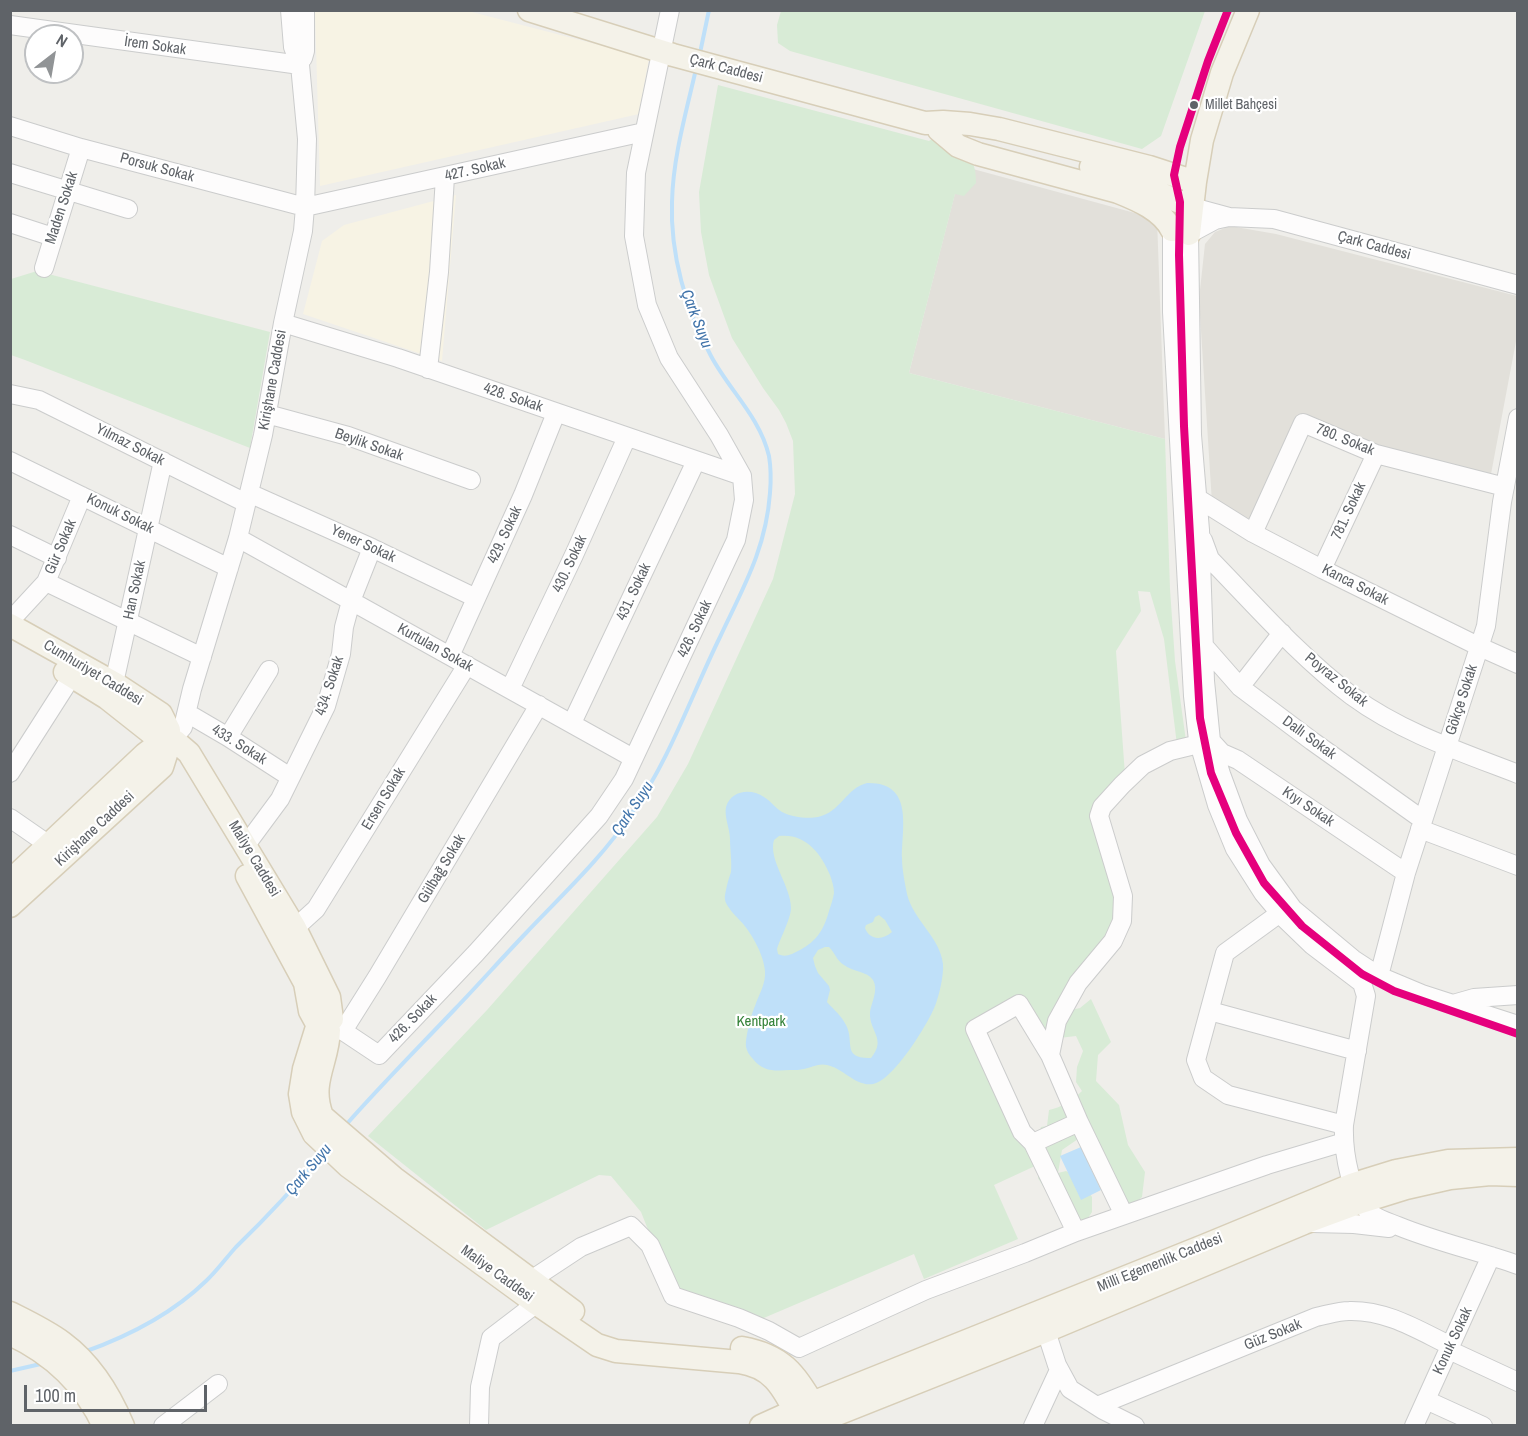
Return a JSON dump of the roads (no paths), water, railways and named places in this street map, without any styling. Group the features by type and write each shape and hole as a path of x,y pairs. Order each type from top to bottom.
{"main road":[{"name":"Çark Caddesi","path":"529,10 667,53 932,127 1100,170 1186,204"},
{"path":"932,127 958,146 978,154 1118,192 1137,200 1180,232 1186,204 1195,182 1202,140 1222,72 1248,10"},
{"name":"Çark Caddesi","path":"932,127 943,122 999,129 1149,167 1195,182"},
{"name":"Cumhuriyet Caddesi","path":"10,623 114,683 160,714 169,738"},
{"name":"Cumhuriyet Caddesi","path":"10,641 107,698 150,732 169,738"},
{"name":"Maliye Caddesi","path":"169,738 178,765 218,824 300,973 305,983 310,1011 328,1026"},
{"name":"Maliye Caddesi","path":"169,738 189,753 246,845 295,928 329,997 328,1042 317,1081 318,1125 355,1159 422,1199 539,1292 597,1345 616,1351 739,1362 760,1368 782,1386 811,1418"},
{"name":"Kirişhane Caddesi","path":"10,881 136,762 169,738"},
{"name":"Kirişhane Caddesi","path":"10,906 162,767 169,738"},
{"name":"Milli Egemenlik Caddesi","path":"761,1425 811,1418 1046,1331 1304,1223 1396,1171 1448,1161 1518,1159"},
{"name":"Milli Egemenlik Caddesi","path":"811,1418 1195,1249 1357,1193 1406,1188 1449,1178 1490,1174 1518,1175"},
{"path":"10,1313 49,1333 82,1360 86,1380 104,1425"},
{"path":"16,1337 42,1350 68,1373 86,1380 108,1396 123,1425"}],"street":[{"name":"Kirişhane Caddesi","path":"169,738 183,727 192,689 238,538 267,414 283,323 303,231 307,139 300,65 293,46 290,10"},
{"name":"Kirişhane Caddesi","path":"300,65 305,51 305,10"},
{"name":"426. Sokak","path":"328,1026 380,1054 476,953 598,816 624,779 736,540 744,500 742,477 669,358 647,305 634,236 636,173 644,132 667,53 670,10"},
{"name":"İrem Sokak","path":"10,25 300,65"},
{"name":"Porsuk Sokak","path":"10,126 81,148 305,207"},
{"name":"427. Sokak","path":"305,207 644,132"},
{"name":"Maden Sokak","path":"44,268 81,148"},
{"path":"10,173 128,209"},
{"path":"428,369 439,272 445,177"},
{"path":"1186,204 1229,217"},
{"path":"1180,232 1229,217"},
{"name":"Çark Caddesi","path":"1229,217 1275,219 1518,285"},
{"path":"10,223 53,237"},
{"path":"1180,232 1200,530 1205,743 1221,774 1238,820 1261,865 1293,909 1353,959 1371,979"},
{"path":"1180,232 1172,312 1193,696 1217,805 1235,849 1263,893 1312,945 1371,979 1518,1025"},
{"name":"428. Sokak","path":"283,323 398,358 742,477"},
{"name":"Yılmaz Sokak","path":"10,394 39,400 163,461 247,498"},
{"name":"429. Sokak","path":"450,656 523,495 556,413"},
{"name":"Beylik Sokak","path":"267,414 348,436 471,480"},
{"name":"Gökçe Sokak","path":"1357,1193 1347,1163 1344,1134 1366,996 1486,626 1505,487 1513,465 1518,418"},
{"name":"780. Sokak","path":"1253,533 1303,423 1376,454 1505,487"},
{"name":"430. Sokak","path":"510,689 627,437"},
{"name":"781. Sokak","path":"1322,569 1376,454"},
{"name":"Konuk Sokak","path":"10,461 229,568"},
{"name":"Han Sokak","path":"114,683 163,461"},
{"name":"431. Sokak","path":"572,723 696,461"},
{"name":"Gür Sokak","path":"10,623 46,582 82,496"},
{"name":"Yener Sokak","path":"247,498 372,548 476,598"},
{"name":"Kanca Sokak","path":"1197,498 1253,533 1322,569 1518,664"},
{"name":"Poyraz Sokak","path":"1200,530 1210,559 1306,657 1352,696 1420,735 1518,774"},
{"path":"10,535 57,558"},
{"name":"Kurtulan Sokak","path":"238,538 633,758"},
{"name":"434. Sokak","path":"246,845 280,799 326,706 341,654 344,627 351,601 372,548"},
{"path":"46,582 202,657"},
{"path":"1240,687 1282,633"},
{"name":"Dallı Sokak","path":"1204,646 1240,687 1422,825 1518,866"},
{"name":"Ersen Sokak","path":"295,928 316,909 467,665"},
{"path":"228,737 269,670"},
{"path":"10,773 72,676"},
{"name":"Kirişhane Caddesi","path":"169,738 171,718 192,689"},
{"name":"Gülbağ Sokak","path":"328,1026 377,977 539,705"},
{"name":"433. Sokak","path":"187,713 290,777"},
{"path":"1050,1055 1057,1021 1072,992 1113,941 1122,921 1123,896 1099,816 1102,807 1143,765 1170,752 1205,743"},
{"name":"Kıyı Sokak","path":"1205,743 1238,760 1406,873"},
{"path":"10,818 49,845"},
{"path":"1280,913 1225,953 1196,1060 1203,1078 1228,1095 1344,1134"},
{"path":"1453,1004 1474,998 1518,995"},
{"path":"1076,1232 1033,1143 1022,1132 975,1029 1019,1005 1050,1055 1079,1122 1124,1215"},
{"path":"1210,1011 1357,1051"},
{"path":"1033,1143 1079,1122"},
{"path":"479,1425 480,1387 491,1338 581,1247 631,1226 650,1245 673,1296 745,1321 799,1348 926,1290 1025,1254 1076,1232 1267,1165 1344,1134"},
{"path":"1357,1193 1373,1215 1409,1230 1518,1265"},
{"path":"1304,1223 1354,1224 1409,1230"},
{"name":"Konuk Sokak","path":"1414,1425 1491,1256"},
{"name":"Güz Sokak","path":"1099,1414 1316,1317 1348,1311 1383,1314 1395,1318 1518,1382"},
{"path":"1046,1331 1059,1370 1070,1389 1099,1414 1136,1425"},
{"path":"1033,1425 1059,1370"},
{"path":"163,1425 218,1384"},
{"path":"1426,1400 1481,1425"}],"water":[{"path":"867,783 882,785 892,790 899,798 903,820 902,863 907,894 915,912 937,945 943,964 938,997 925,1025 900,1063 881,1081 873,1084 861,1083 833,1067 824,1065 799,1070 770,1070 751,1057 746,1047 746,1038 762,989 765,971 754,940 730,909 725,898 731,872 730,835 726,807 732,797 742,792 753,792 786,814 814,818 832,810 860,786","holes":["779,836 797,838 811,846 822,859 834,891 833,900 819,934 811,943 786,956 778,954 777,949 791,912 788,891 774,856 774,840","879,915 885,920 892,932 881,938 870,935 865,928 873,922","829,947 842,963 867,975 875,984 870,1019 877,1045 871,1058 862,1058 852,1052 846,1025 827,1002 829,986 818,973 813,958 818,950"]},
{"path":"1081,1147 1101,1190 1081,1200 1060,1156"}],"waterway":[{"name":"Çark Suyu","path":"700,53 709,10"},
{"name":"Çark Suyu","path":"345,1126 582,875 620,829 646,792 669,749 745,585 764,532 771,475 765,442 751,416 718,368 702,338 681,281 674,242 672,202 675,168 696,69"},
{"name":"Çark Suyu","path":"84,1352 149,1323 193,1293 281,1201 323,1153"},
{"name":"Çark Suyu","path":"10,1371 45,1363"}],"place":[{"name":"Millet Bahçesi","path":"1194,105"}],"park label":[{"name":"Kentpark","path":"761,1022"}]}
